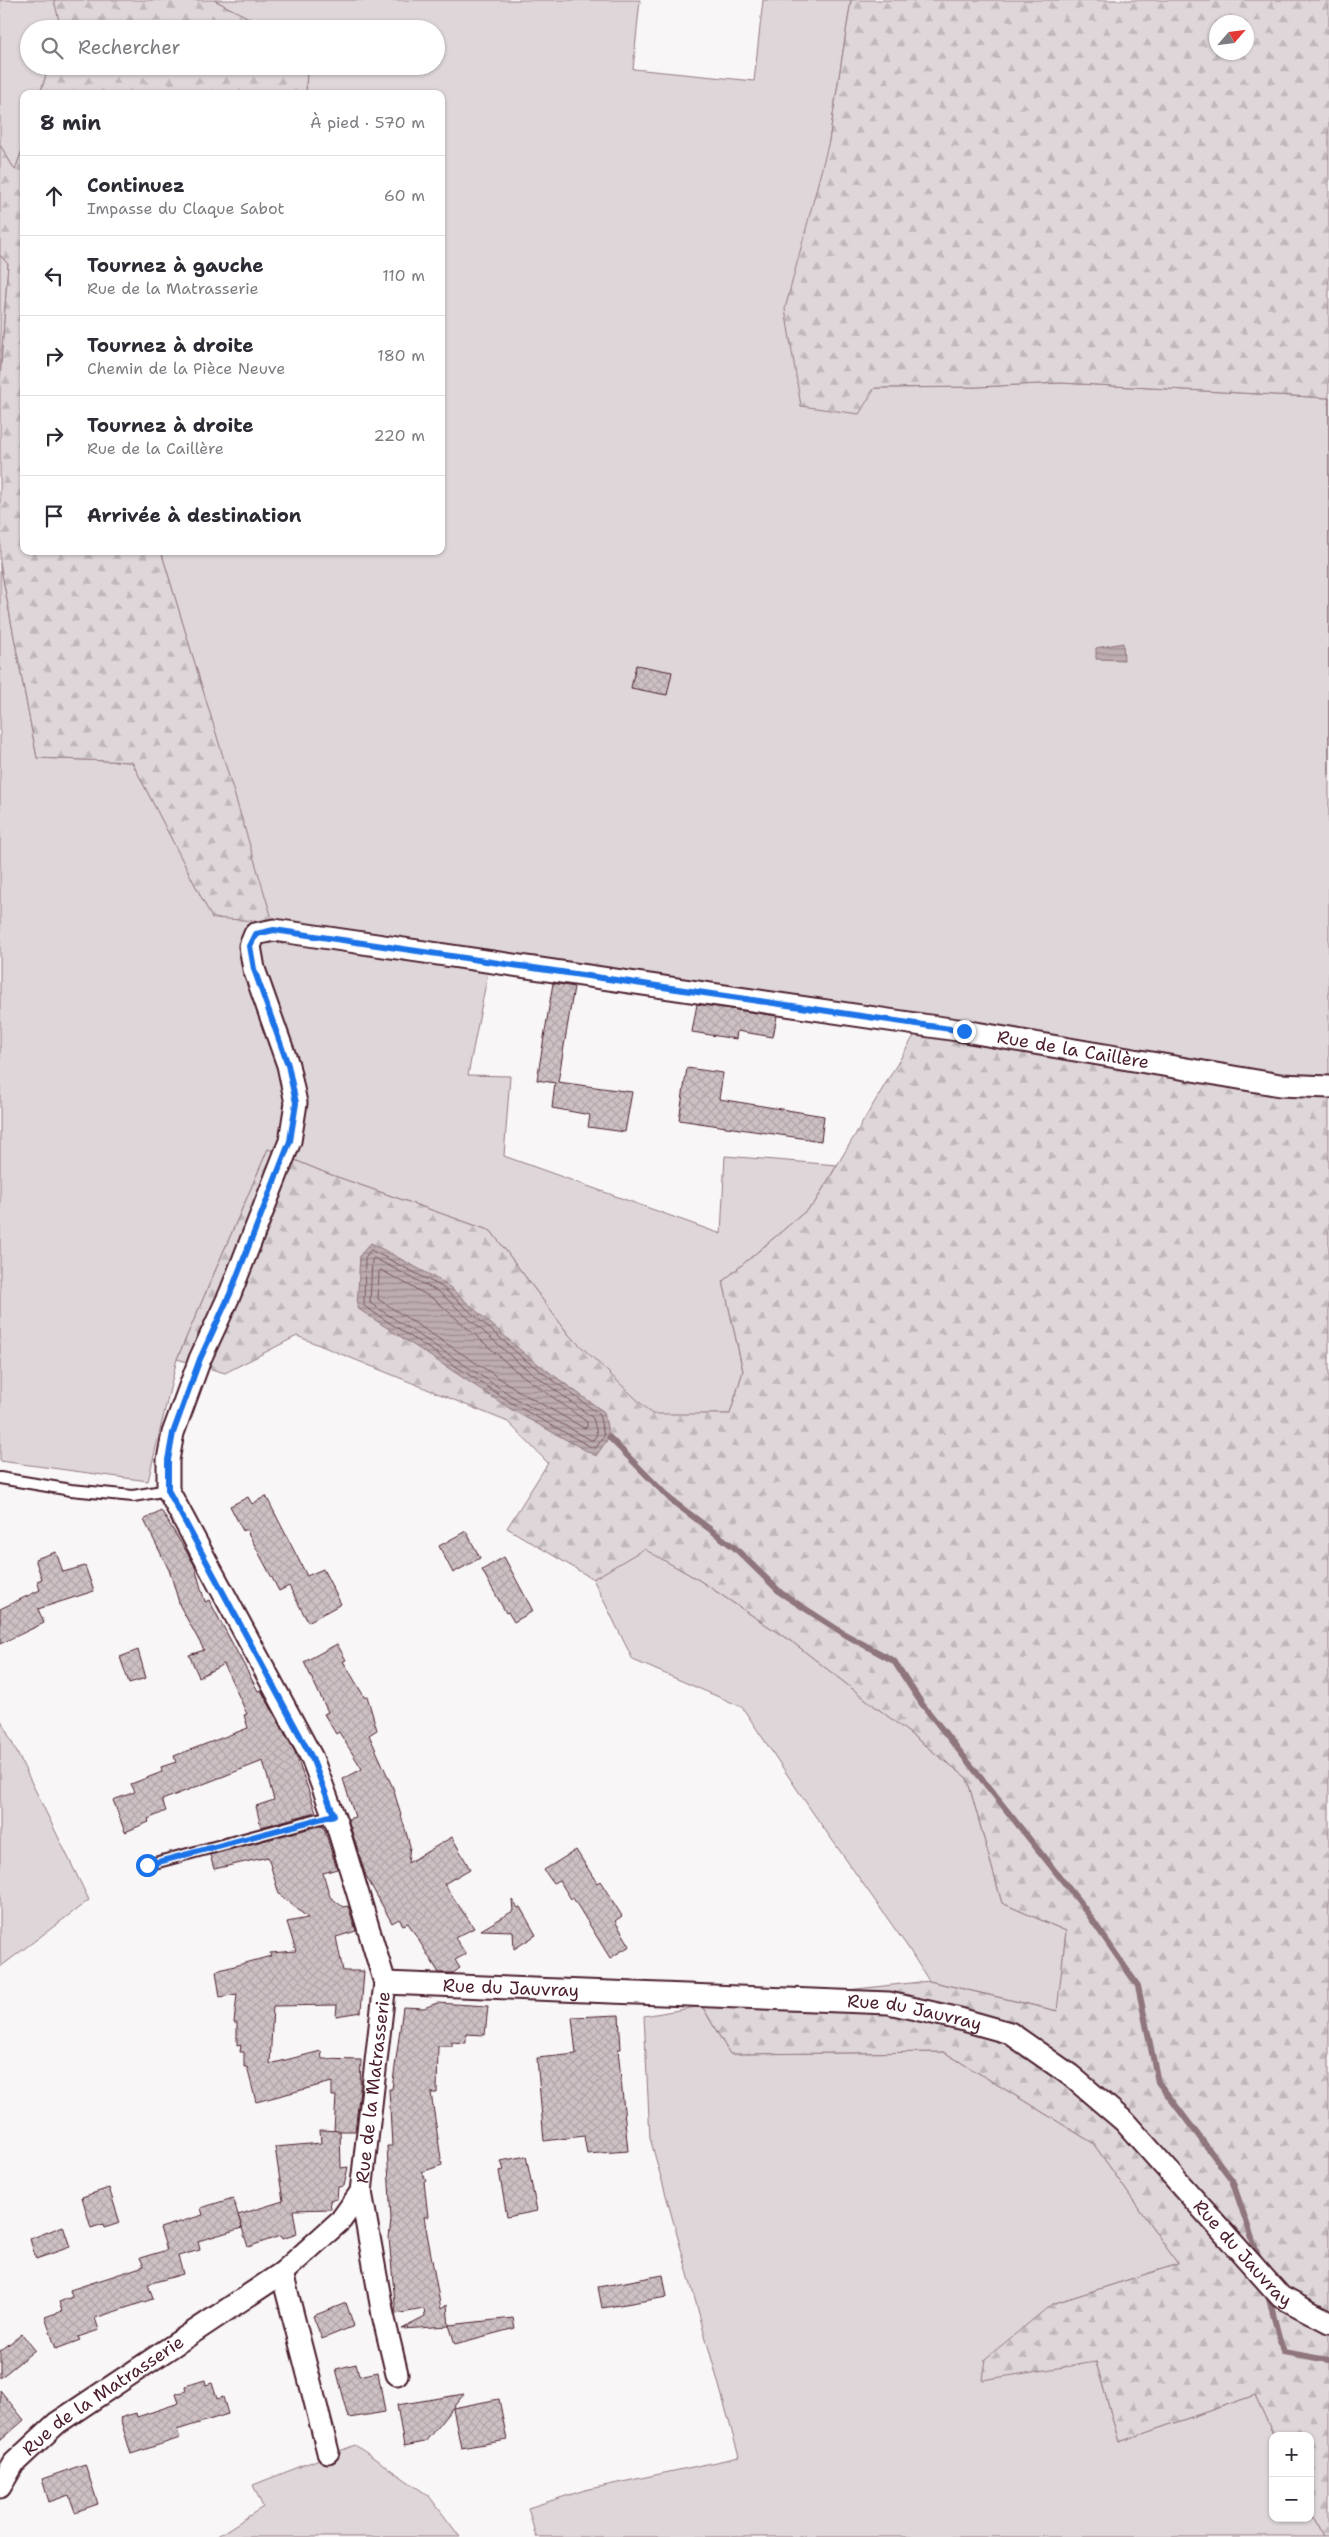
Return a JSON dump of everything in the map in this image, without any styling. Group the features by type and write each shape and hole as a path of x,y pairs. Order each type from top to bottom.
{"street":[{"name":"Rue de la Caillère","path":"168,1490 168,1460 176,1424 200,1359 230,1294 290,1141 296,1103 288,1065 254,969 250,946 256,934 274,930 964,1031 1280,1085 1329,1087"},
{"name":"Rue de la Matrasserie","path":"168,1490 312,1758 334,1815 385,1983 361,2192 383,2315 397,2374"},
{"name":"Rue du Jauvray","path":"385,1983 889,2003 960,2019 1010,2034 1070,2075 1124,2121 1281,2297 1329,2322"},
{"name":"Rue de la Matrasserie","path":"2,2482 23,2453 57,2423 282,2273 341,2220 361,2192"},
{"path":"282,2273 328,2452"}],"lane":[{"path":"0,1478 71,1490 133,1496 168,1490"},
{"path":"147,1865 334,1815"}],"green space":[{"path":"0,0 54,0 60,20 20,20 20,75 46,75 41,90 20,90 20,156 15,170 0,145"},
{"path":"54,0 214,0 253,20 59,20"},
{"path":"214,0 640,0 633,69 754,81 763,0 851,0 829,141 875,388 976,387 1061,383 1329,398 1329,1075 1295,1083 915,1034 911,1012 492,952 468,1075 510,1076 504,1156 721,1234 725,1156 837,1165 814,1204 723,1281 743,1371 730,1414 652,1415 569,1335 491,1231 326,1173 268,1149 177,1359 148,1481 0,1461 0,563 37,758 132,762 212,917 272,921 162,555 445,555 445,90 306,90 307,75 445,75 445,20 253,20"},
{"path":"851,0 1329,0 1329,398 1061,383 976,387 875,388 859,414 801,406 785,309 829,141"},
{"path":"46,75 307,75 306,90 41,90"},
{"path":"0,145 15,170 20,156 20,555 162,555 273,922 212,918 132,762 37,758 0,563 0,380 8,264 0,255"},
{"path":"0,255 8,264 0,380"},
{"path":"915,1034 1295,1083 1329,1076 1329,2537 1323,2537 1314,2519 1314,2432 1272,2432 1255,2395 1119,2442 1096,2362 982,2380 985,2359 1052,2304 1178,2264 1093,2143 944,2052 730,2054 702,2006 929,1981 1057,2011 1066,1931 1002,1903 967,1778 795,1644 699,1580 644,1549 593,1579 507,1528 548,1463 508,1422 297,1336 225,1373 177,1359 268,1149 326,1173 491,1231 569,1335 652,1414 730,1414 743,1371 723,1281 814,1204"},
{"path":"644,1548 699,1580 795,1644 967,1778 1002,1903 1066,1931 1058,2011 929,1981 907,1946 811,1810 742,1707 633,1660 593,1579"},
{"path":"0,1718 89,1900 0,1967"},
{"path":"702,2006 730,2054 944,2052 1093,2143 1178,2264 1052,2304 1096,2362 1119,2442 1255,2395 1272,2432 1269,2432 1269,2522 1314,2522 1314,2519 1323,2537 536,2537 528,2508 585,2490 739,2457 650,2138 644,2016"},
{"path":"355,2445 429,2496 460,2537 216,2537 263,2507 253,2485"}],"water":[{"path":"1123,643 1124,660 1096,659 1096,648"},
{"path":"371,1243 445,1283 527,1356 604,1412 609,1437 596,1456 512,1410 357,1308 360,1255"}],"building":[{"path":"636,665 672,672 667,695 631,688"},
{"path":"553,983 574,987 558,1082 632,1092 625,1132 588,1127 590,1115 552,1108 555,1083 537,1080"},
{"path":"697,1004 777,1016 773,1037 737,1031 736,1039 692,1032"},
{"path":"687,1068 723,1073 719,1099 824,1116 821,1141 679,1120"},
{"path":"266,1496 307,1576 323,1569 341,1604 308,1622 289,1586 279,1591 246,1529 243,1531 230,1506 248,1497 252,1504"},
{"path":"161,1510 194,1564 205,1602 209,1600 258,1691 261,1690 295,1752 316,1812 261,1827 256,1806 274,1800 263,1761 162,1800 166,1811 148,1819 149,1822 125,1832 113,1800 135,1792 131,1784 162,1772 161,1767 176,1762 174,1756 248,1728 244,1715 247,1714 224,1664 199,1677 189,1655 204,1650 180,1606 170,1572 144,1520"},
{"path":"466,1531 480,1558 453,1573 439,1546"},
{"path":"56,1552 63,1572 85,1566 94,1591 38,1609 44,1623 0,1644 0,1609 40,1590 37,1581 42,1579 35,1559"},
{"path":"504,1557 533,1611 514,1622 508,1612 506,1613 482,1570"},
{"path":"337,1644 346,1660 343,1661 365,1698 367,1696 377,1730 369,1735 393,1788 410,1846 408,1863 452,1837 470,1869 444,1884 474,1928 455,1938 466,1954 455,1960 460,1968 453,1973 439,1973 408,1923 403,1925 399,1919 392,1923 366,1876 348,1819 355,1817 343,1779 362,1769 339,1732 336,1734 324,1714 328,1712 304,1662"},
{"path":"138,1650 146,1678 129,1683 120,1657"},
{"path":"323,1825 337,1869 323,1873 330,1897 343,1907 348,1906 356,1931 336,1937 343,1971 364,1971 361,2012 336,2016 337,2005 273,2006 270,2064 321,2051 322,2059 361,2060 355,2131 334,2131 336,2096 332,2096 332,2082 256,2102 247,2067 244,2067 244,2052 240,2052 241,2045 237,2046 237,2023 234,2023 237,1994 220,1997 216,1971 271,1956 270,1953 296,1951 287,1922 308,1918 279,1894 268,1857 214,1869 210,1855"},
{"path":"576,1850 597,1883 600,1881 622,1916 615,1921 630,1946 610,1958 573,1898 571,1899 559,1880 553,1883 544,1870"},
{"path":"512,1900 518,1908 520,1907 536,1935 514,1949 513,1931 481,1930 513,1911"},
{"path":"437,2003 488,2006 485,2035 466,2034 466,2043 451,2042 453,2046 438,2046 437,2093 431,2093 442,2165 422,2172 426,2180 424,2181 428,2217 424,2217 441,2309 447,2305 449,2326 402,2329 425,2317 424,2309 396,2314 389,2238 391,2220 387,2146 392,2146 389,2089 392,2089 403,2007 424,2008"},
{"path":"619,2015 621,2049 618,2049 628,2151 587,2154 584,2136 544,2141 537,2058 576,2054 572,2017"},
{"path":"320,2130 340,2131 341,2168 348,2167 344,2186 338,2187 337,2199 330,2200 331,2209 293,2210 297,2234 282,2239 280,2236 248,2247 238,2215 283,2201 275,2147 321,2143"},
{"path":"526,2156 537,2211 507,2217 499,2171 504,2170 501,2161"},
{"path":"109,2188 120,2223 104,2228 103,2224 91,2228 82,2197"},
{"path":"233,2198 242,2228 198,2241 200,2250 178,2256 183,2274 148,2284 153,2299 95,2318 99,2330 78,2337 80,2340 56,2349 45,2317 62,2311 59,2302 72,2297 70,2290 144,2266 140,2258 167,2250 160,2228 203,2215 201,2208"},
{"path":"63,2226 70,2247 36,2259 30,2239"},
{"path":"663,2275 667,2297 602,2308 598,2287"},
{"path":"346,2303 354,2326 322,2339 313,2316"},
{"path":"513,2318 515,2328 455,2344 449,2325"},
{"path":"22,2334 35,2350 0,2378 0,2351"},
{"path":"356,2364 359,2376 378,2372 385,2412 349,2418 336,2369"},
{"path":"205,2380 206,2385 212,2383 217,2399 223,2397 228,2414 177,2430 180,2438 131,2454 120,2418 136,2413 137,2417 179,2403 176,2394 186,2391 185,2386"},
{"path":"0,2390 24,2420 0,2441"},
{"path":"464,2394 425,2442 404,2446 397,2405"},
{"path":"499,2399 507,2440 461,2448 453,2408"},
{"path":"85,2464 98,2504 75,2512 69,2495 49,2502 42,2479"}],"waterway":[{"path":"609,1437 671,1500 735,1548 781,1593 846,1635 894,1661 922,1704 1082,1905 1138,1986 1158,2082 1232,2180 1259,2259"},
{"path":"1267,2291 1283,2352 1329,2360"}],"route":[{"path":"147,1865 334,1815 312,1758 168,1490 168,1460 173,1433 200,1359 230,1294 290,1141 296,1103 288,1065 254,969 250,946 256,934 274,930 964,1031"}]}
